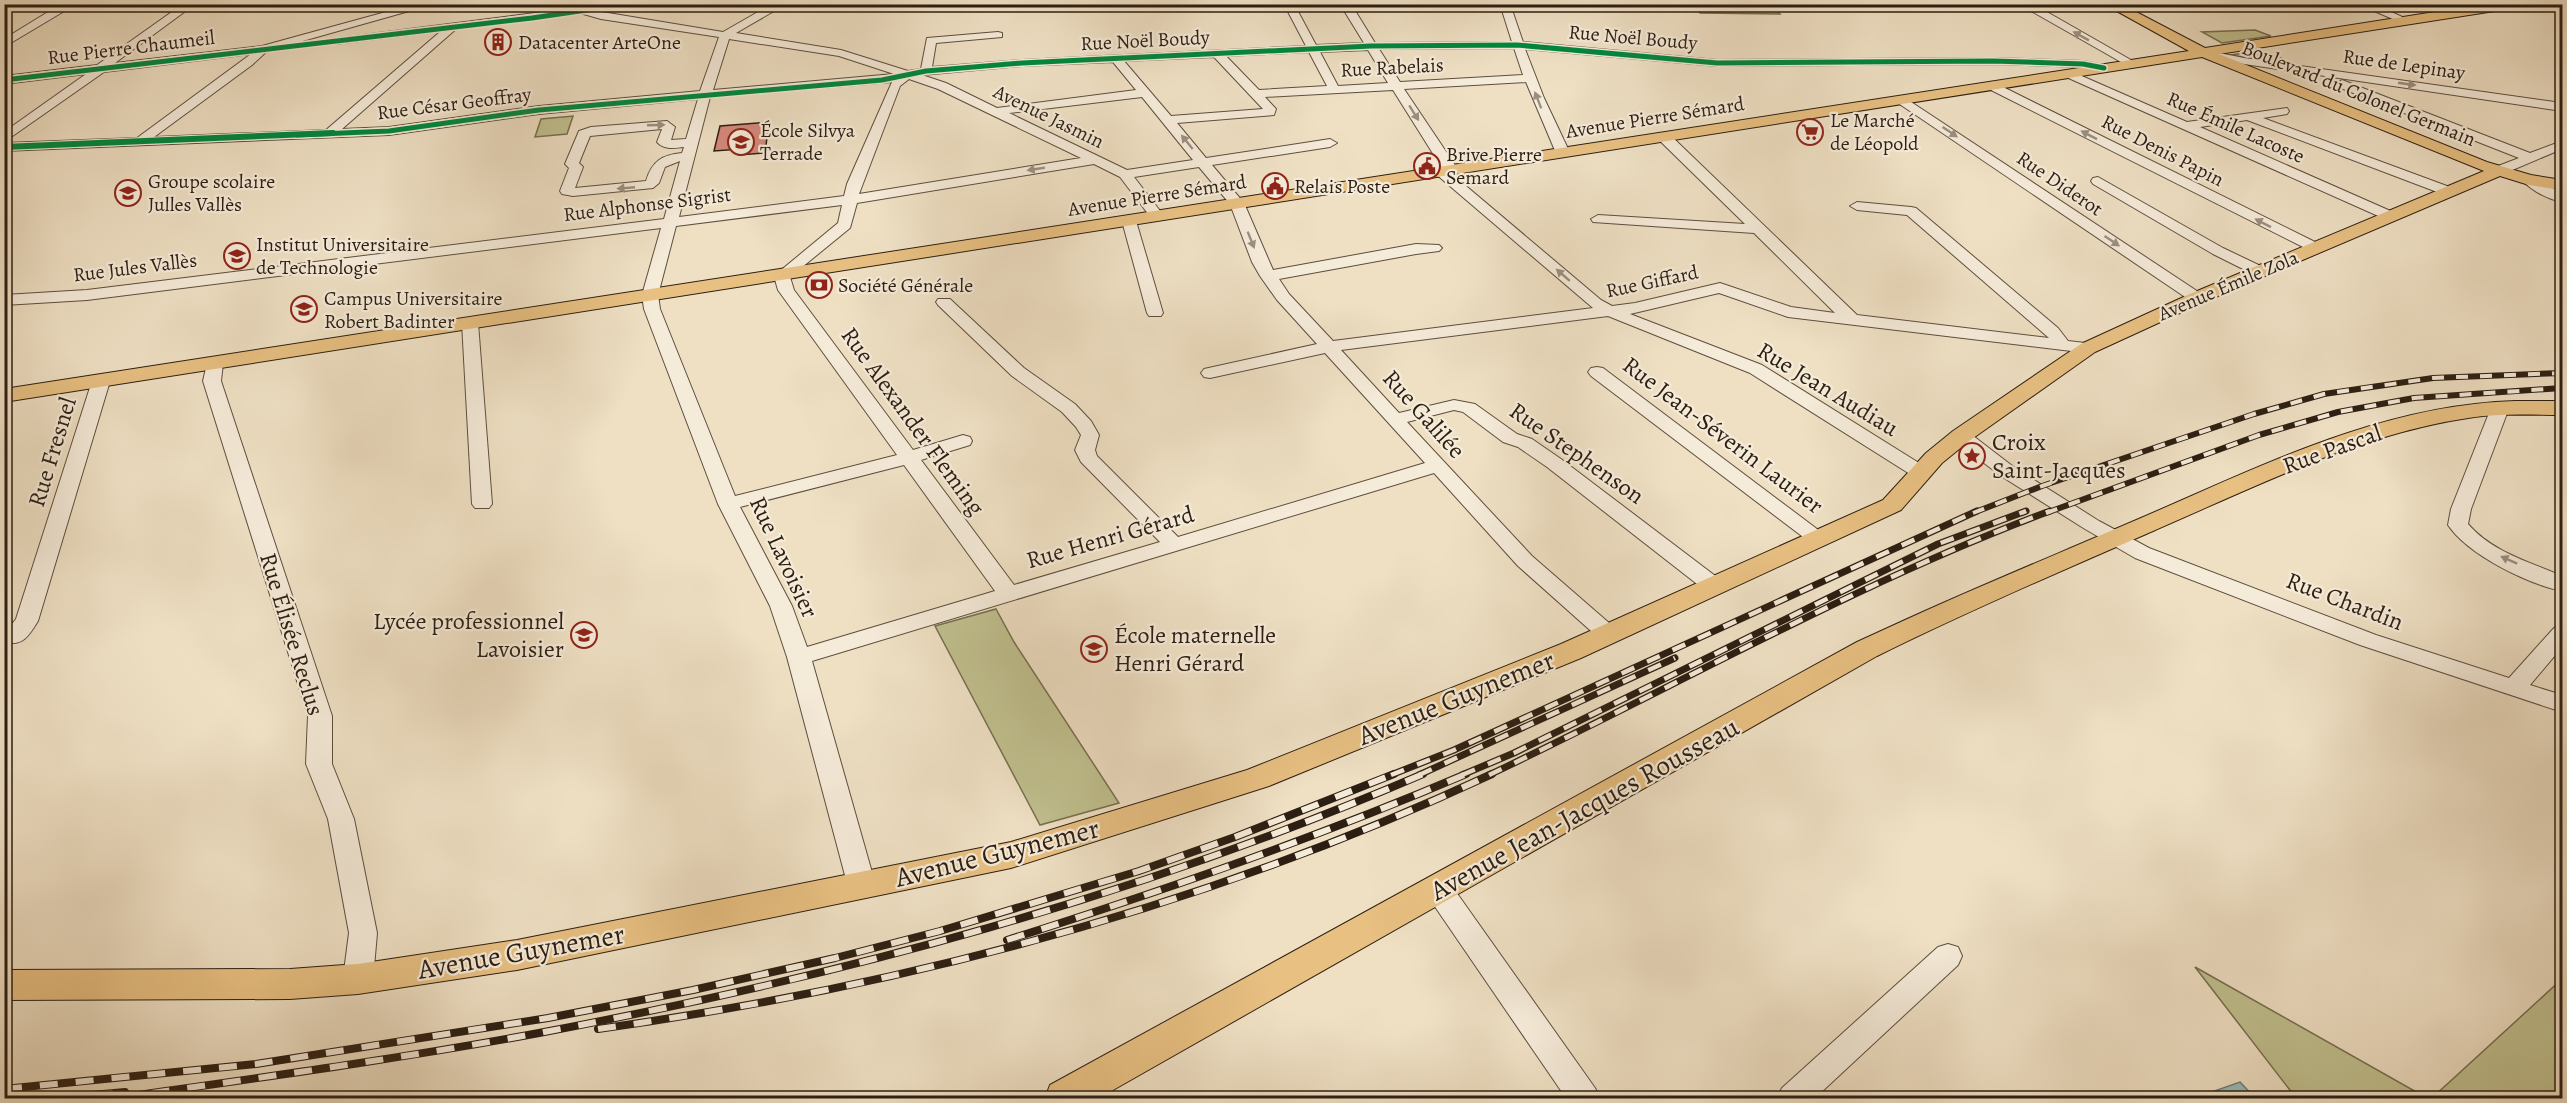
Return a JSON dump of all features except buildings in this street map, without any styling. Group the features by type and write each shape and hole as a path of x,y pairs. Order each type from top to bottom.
{"main road":[{"name":"Boulevard du Colonel Germain","path":"2110,4 2204,52 2498,171 2529,180 2562,185"},
{"name":"Avenue Pierre Sémard","path":"4,396 2514,4"},
{"path":"2170,36 2184,56"},
{"name":"Avenue Émile Zola","path":"1920,472 1961,436 2088,348 2197,298 2498,171"},
{"name":"Rue Pascal","path":"2113,538 2257,477 2378,431 2445,415 2500,408 2562,408"},
{"name":"Avenue Guynemer","path":"4,985 244,985 357,979 517,955 1011,855 1258,778 1471,693 1608,634 1892,505 1920,472"},
{"name":"Avenue Jean-Jacques Rousseau","path":"1064,1098 1439,890 1867,648 1934,615 2113,538"}],"street":[{"path":"4,44 67,6 117,4"},
{"path":"4,138 190,4"},
{"name":"Rue Pierre Chaumeil","path":"4,80 262,49 429,4"},
{"path":"561,4 579,11"},
{"path":"139,142 248,63 262,49 628,4"},
{"path":"650,295 705,95 725,35 780,4"},
{"path":"1289,4 1334,89"},
{"name":"Rue Jean Audiau","path":"1345,4 1444,162 1447,172 1488,213 1595,303 1609,311 1756,369 1920,472"},
{"path":"1505,4 1517,45 1543,113 1563,153"},
{"path":"2024,4 2132,64"},
{"path":"2363,4 2406,21"},
{"name":"Avenue Jasmin","path":"579,11 841,53 942,86 1125,174 1157,216"},
{"path":"329,134 452,27"},
{"path":"926,71 931,40 998,36"},
{"name":"Rue Noël Boudy","path":"906,75 926,71 1022,63 1371,46 1517,45 1717,63 1993,61 2083,63 2104,68"},
{"name":"Rue de Lepinay","path":"2204,52 2244,61 2562,107"},
{"path":"1169,120 1270,112 1218,55"},
{"name":"Rue Galilée","path":"1117,60 1237,204 1268,276 1283,297 1525,561 1608,634"},
{"path":"2315,71 2531,158"},
{"name":"Rue Émile Lacoste","path":"2067,74 2390,216"},
{"path":"782,276 844,225 854,184 895,85 906,75"},
{"name":"Rue César Geoffray","path":"4,147 389,131 539,110 882,80 906,75"},
{"name":"Rue Rabelais","path":"1256,94 1530,78"},
{"name":"Rue Denis Papin","path":"1993,86 2316,249"},
{"path":"998,111 1144,93"},
{"path":"2454,103 2466,102 2466,93"},
{"name":"Rue Diderot","path":"1902,100 2197,298"},
{"path":"2408,110 2431,106"},
{"path":"2184,126 2283,111"},
{"path":"2247,116 2450,192"},
{"path":"667,125 669,127 664,142 691,150 658,164 652,183 648,185 567,191 576,167 572,164 584,134 591,131 667,125"},
{"path":"1663,136 1852,320"},
{"path":"1125,174 1330,143"},
{"name":"Avenue Émile Zola","path":"2498,171 2562,144"},
{"name":"Rue Alphonse Sigrist","path":"449,250 850,200 1094,160"},
{"path":"2529,180 2541,189 2562,198"},
{"path":"2098,181 2218,251 2261,272"},
{"path":"1857,207 1911,211 2052,332 2060,343"},
{"path":"1598,219 1757,229"},
{"path":"1129,221 1155,313"},
{"path":"1268,276 1416,249 1434,248"},
{"name":"Rue Jules Vallès","path":"4,300 87,295 449,250"},
{"name":"Rue Alexander Fleming","path":"782,276 786,290 907,458 1009,594"},
{"name":"Rue Giffard","path":"1210,373 1327,347 1635,308 1720,288 1788,312 2088,348"},
{"name":"Rue Lavoisier","path":"650,295 652,309 728,504 782,606 799,657 861,884"},
{"path":"944,302 1018,372 1059,401 1088,427 1090,435 1085,450 1088,458 1175,545"},
{"path":"470,323 482,504"},
{"name":"Rue Élisée Reclus","path":"214,363 212,381 320,717 319,764 341,819 363,933 357,979"},
{"name":"Rue Jean-Séverin Laurier","path":"1597,372 1818,539"},
{"name":"Rue Fresnel","path":"14,637 27,621 101,381"},
{"name":"Rue Stephenson","path":"1395,419 1454,405 1469,408 1510,438 1525,443 1554,463 1714,586"},
{"path":"2500,408 2458,525 2467,537 2481,548 2562,584"},
{"name":"Rue Chardin","path":"1961,436 2000,467 2113,538 2142,553 2442,666 2562,704"},
{"path":"728,504 907,458 963,441"},
{"name":"Rue Henri Gérard","path":"799,657 1437,466"},
{"path":"2514,688 2562,633"},
{"path":"1439,890 1584,1098"},
{"path":"1793,1098 1948,956"}],"shaded area":[{"path":"1695,5 1773,5 1780,14 1700,13"},
{"path":"2255,30 2271,36 2222,43 2202,32"},
{"path":"2259,51 2282,58 2282,64 2230,55"},
{"path":"573,116 567,134 535,137 541,119"},
{"path":"996,609 1014,642 1119,803 1040,825 935,626"},
{"path":"2195,967 2427,1098 2296,1098"},
{"path":"2562,979 2562,1098 2432,1098"}],"water":[{"path":"2240,1082 2255,1098 2202,1098 2200,1096"}],"railway":[{"path":"1973,513 2042,486 2254,414 2324,394 2433,378 2562,373"},
{"path":"2046,513 2259,435 2338,412 2414,398 2562,388"},
{"path":"1391,775 1454,750 1977,511"},
{"path":"1462,775 1514,753 1938,544 2026,511 2022,513"},
{"path":"1489,775 1836,603 1978,539 2050,511"},
{"path":"1419,775 1675,658"},
{"path":"4,1089 256,1064 548,1018 693,990 835,958 940,931 1139,871 1235,837 1394,774"},
{"path":"116,1098 381,1060 539,1033 765,986 988,928 1099,895 1316,818 1423,774"},
{"path":"1007,940 1239,863 1466,774"},
{"path":"598,1029 828,990 1054,935 1166,901 1276,863 1385,821 1492,774"},
{"path":"59,1098 125,1092"}],"cycle path":[{"path":"4,80 532,18 628,4"},
{"path":"4,147 389,131 539,110 882,80 926,71 1022,63 1371,46 1517,45 1717,63 1993,61 2083,64 2104,68"}],"place":[{"name":"Datacenter ArteOne","path":"498,42"},
{"name":"Le Marché de Léopold","path":"1810,132"},
{"name":"École Silvya Terrade","path":"741,142"},
{"name":"Brive Pierre Semard","path":"1427,166"},
{"name":"Relais Poste","path":"1275,186"},
{"name":"Groupe scolaire Julles Vallès","path":"128,193"},
{"name":"Institut Universitaire de Technologie","path":"237,256"},
{"name":"Société Générale","path":"819,285"},
{"name":"Campus Universitaire Robert Badinter","path":"304,309"},
{"name":"Croix Saint-Jacques","path":"1972,456"},
{"name":"Lycée professionnel Lavoisier","path":"584,635"},
{"name":"École maternelle Henri Gérard","path":"1094,649"}]}
